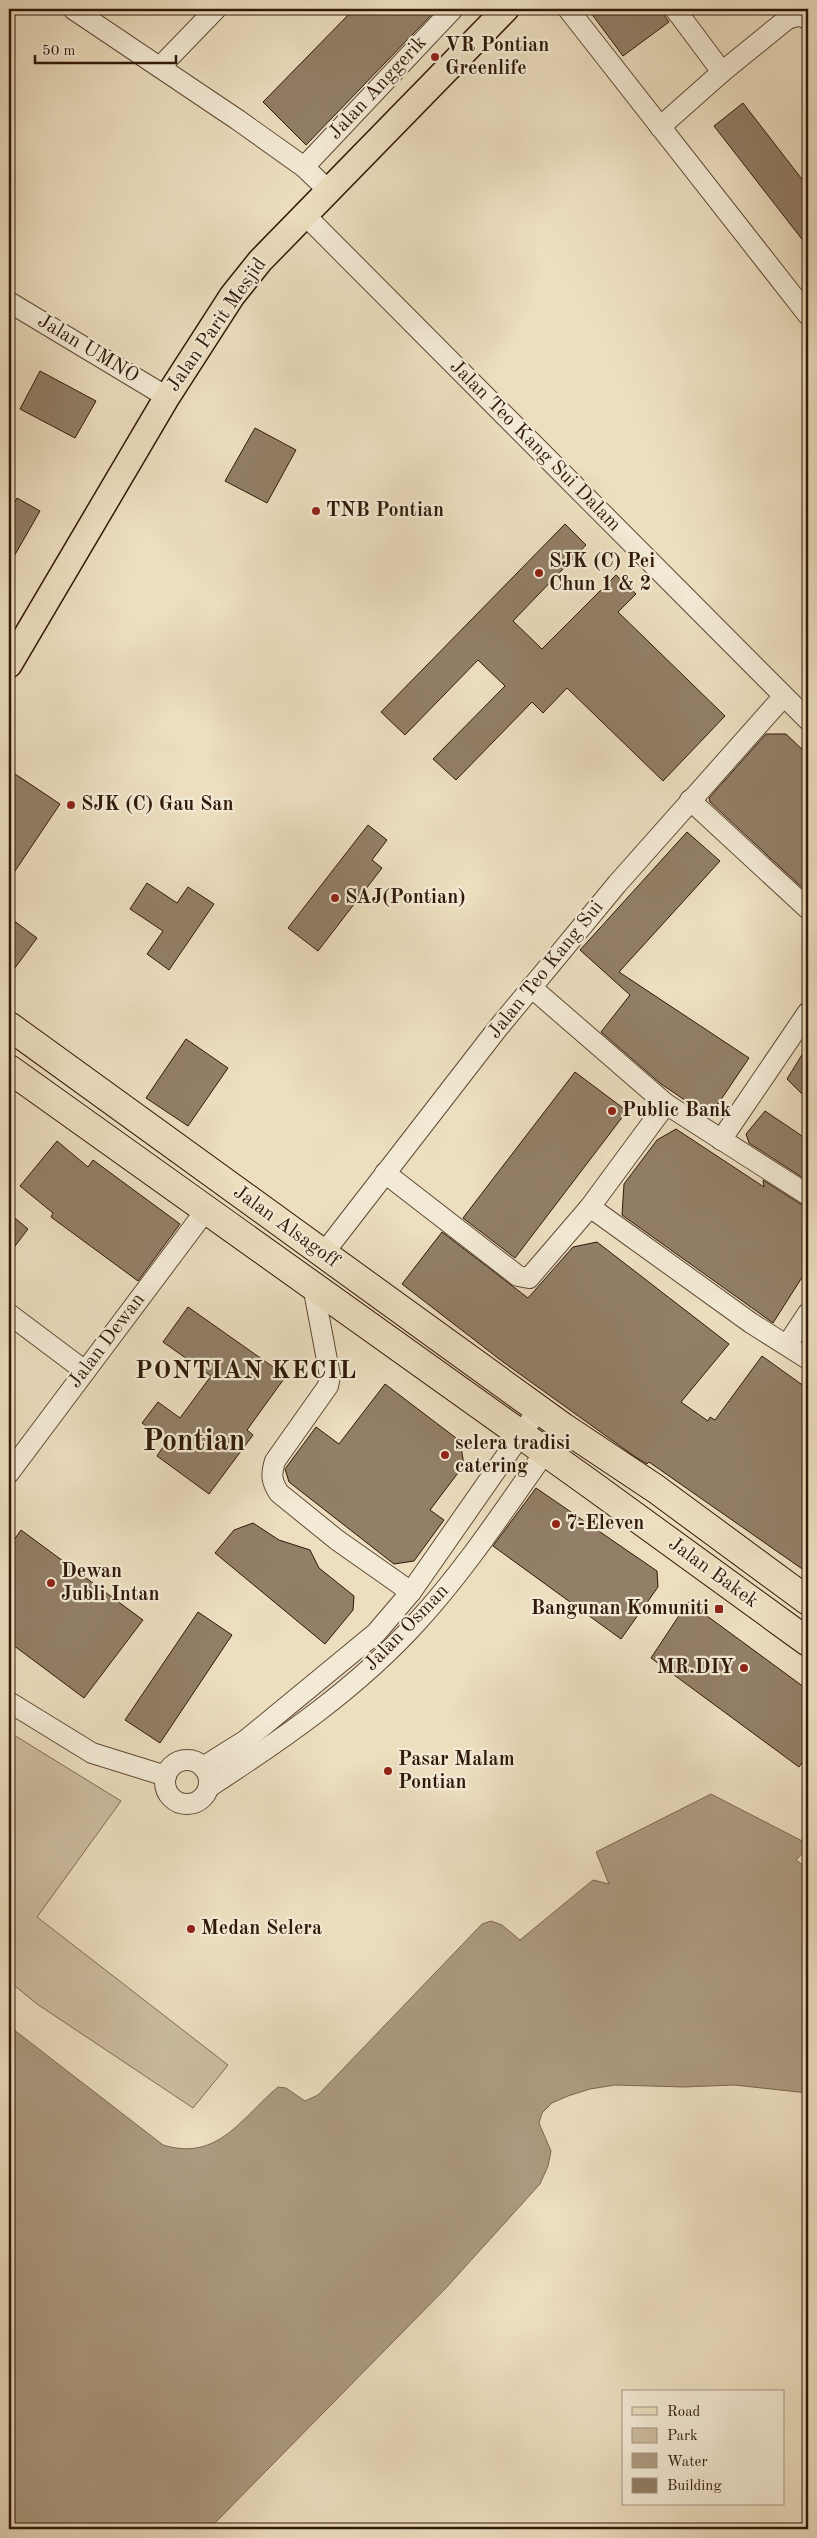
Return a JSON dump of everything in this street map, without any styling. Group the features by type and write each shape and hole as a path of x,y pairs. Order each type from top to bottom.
{"highway":[{"name":"Jalan Alsagoff","path":"9,1026 563,1428"},
{"name":"Jalan Alsagoff","path":"9,1069 545,1452"},
{"name":"Jalan Bakek","path":"563,1428 656,1489 808,1601"},
{"name":"Jalan Bakek","path":"545,1452 808,1642"}],"main road":[{"name":"Jalan Parit Mesjid","path":"9,665 167,397 232,296 260,261 304,214 506,9"}],"street":[{"path":"73,9 304,167 328,190"},
{"path":"160,67 216,9"},
{"name":"Jalan Anggerik","path":"304,167 453,9"},
{"path":"568,9 808,315"},
{"path":"675,9 722,72"},
{"path":"660,128 722,72 786,20 793,16 802,16 808,20"},
{"name":"Jalan Teo Kang Sui Dalam","path":"304,214 808,720"},
{"name":"Jalan UMNO","path":"9,302 167,397"},
{"name":"Jalan Teo Kang Sui","path":"323,1254 532,987 690,800 783,697"},
{"path":"690,800 808,909"},
{"path":"532,987 666,1104 808,1195"},
{"path":"721,1140 808,1012"},
{"path":"385,1173 518,1276 529,1278 590,1207 666,1104"},
{"path":"590,1207 808,1359"},
{"name":"Jalan Dewan","path":"9,1473 206,1210"},
{"path":"313,1286 330,1376 328,1386 275,1461 271,1474 274,1485 279,1493 337,1540 411,1592"},
{"path":"787,1346 808,1313"},
{"path":"9,1314 85,1371"},
{"name":"Jalan Osman","path":"203,1767 246,1740 368,1639 411,1592 538,1410"},
{"name":"Jalan Osman","path":"209,1787 305,1723 416,1624 475,1551 563,1428"},
{"path":"9,1702 92,1753 166,1776"},
{"path":"190,1760 203,1767 207,1773 209,1787 202,1799 189,1804 182,1804 170,1796 167,1790 166,1776 175,1764 190,1760"}],"green space":[{"path":"9,1732 121,1801 37,1917 228,2065 193,2108 37,2004 9,1981"}],"water":[{"path":"711,1794 808,1844 808,1847 796,1860 808,1869 808,2093 734,2085 684,2087 615,2085 590,2089 552,2103 542,2113 539,2123 551,2151 548,2166 540,2184 445,2289 209,2529 9,2529 9,2026 163,2145 182,2149 199,2147 214,2142 227,2134 278,2087 286,2088 305,2101 318,2095 482,1924 491,1921 502,1925 520,1940 593,1880 609,1884 596,1852"}],"building":[{"path":"354,9 437,9 306,145 263,102"},
{"path":"588,9 660,9 669,22 623,56"},
{"path":"743,103 808,187 808,247 714,126"},
{"path":"40,371 96,401 75,438 20,409"},
{"path":"255,428 296,450 267,503 225,481"},
{"path":"17,498 40,511 9,565 9,512"},
{"path":"565,524 586,545 513,621 542,649 616,575 636,594 618,612 725,716 663,781 567,688 543,713 532,702 456,780 433,759 505,686 478,660 405,735 381,712"},
{"path":"766,734 786,734 808,755 808,893 710,802 709,798"},
{"path":"9,770 60,804 9,880"},
{"name":"SAJ(Pontian)","path":"368,825 387,840 372,860 382,868 318,951 288,928"},
{"path":"687,832 720,861 619,972 749,1058 718,1104 698,1109 661,1084 601,1032 630,995 580,950"},
{"path":"147,883 177,903 188,887 214,904 169,970 147,954 163,931 130,909"},
{"path":"9,917 37,938 9,976"},
{"path":"186,1039 228,1068 188,1126 146,1098"},
{"path":"808,1045 808,1100 787,1079"},
{"path":"575,1072 627,1111 515,1258 463,1218"},
{"path":"765,1111 808,1140 808,1181 749,1143 746,1134"},
{"path":"676,1129 764,1187 763,1180 808,1207 808,1268 773,1323 622,1215 624,1184 657,1140"},
{"path":"57,1141 88,1167 93,1160 180,1224 138,1281 51,1217 53,1213 20,1186"},
{"path":"9,1213 28,1229 9,1254"},
{"path":"442,1232 528,1298 573,1247 597,1242 729,1344 681,1402 708,1421 710,1417 715,1420 762,1356 808,1389 808,1573 649,1462 647,1464 634,1456 503,1362 402,1284"},
{"path":"188,1307 286,1376 247,1430 253,1435 209,1494 157,1456 167,1441 142,1423 158,1402 180,1418 211,1376 163,1342"},
{"path":"385,1384 460,1441 464,1465 430,1510 444,1520 414,1561 394,1564 289,1482 285,1469 316,1427 339,1444"},
{"path":"536,1488 657,1571 658,1587 621,1639 493,1546"},
{"path":"253,1523 279,1540 310,1550 319,1568 354,1596 353,1610 325,1644 215,1553 234,1530"},
{"name":"Dewan Jubli Intan","path":"21,1530 143,1620 84,1698 9,1642 9,1547"},
{"path":"688,1602 808,1690 808,1754 799,1767 651,1658"},
{"path":"198,1612 232,1635 160,1743 125,1720"}],"place":[{"name":"VR Pontian Greenlife","path":"435,57"},
{"name":"TNB Pontian","path":"316,511"},
{"name":"SJK (C) Pei Chun 1 & 2","path":"539,573"},
{"name":"SJK (C) Gau San","path":"71,805"},
{"name":"SAJ(Pontian)","path":"335,898"},
{"name":"Public Bank","path":"612,1111"},
{"name":"selera tradisi catering","path":"445,1455"},
{"name":"7-Eleven","path":"556,1524"},
{"name":"Dewan Jubli Intan","path":"51,1583"},
{"name":"Bangunan Komuniti","path":"719,1609"},
{"name":"MR.DIY","path":"744,1668"},
{"name":"Pasar Malam Pontian","path":"388,1771"},
{"name":"Medan Selera","path":"191,1929"}],"district":[{"name":"PONTIAN KECIL","path":"246,1371"},
{"name":"Pontian","path":"194,1442"}]}
